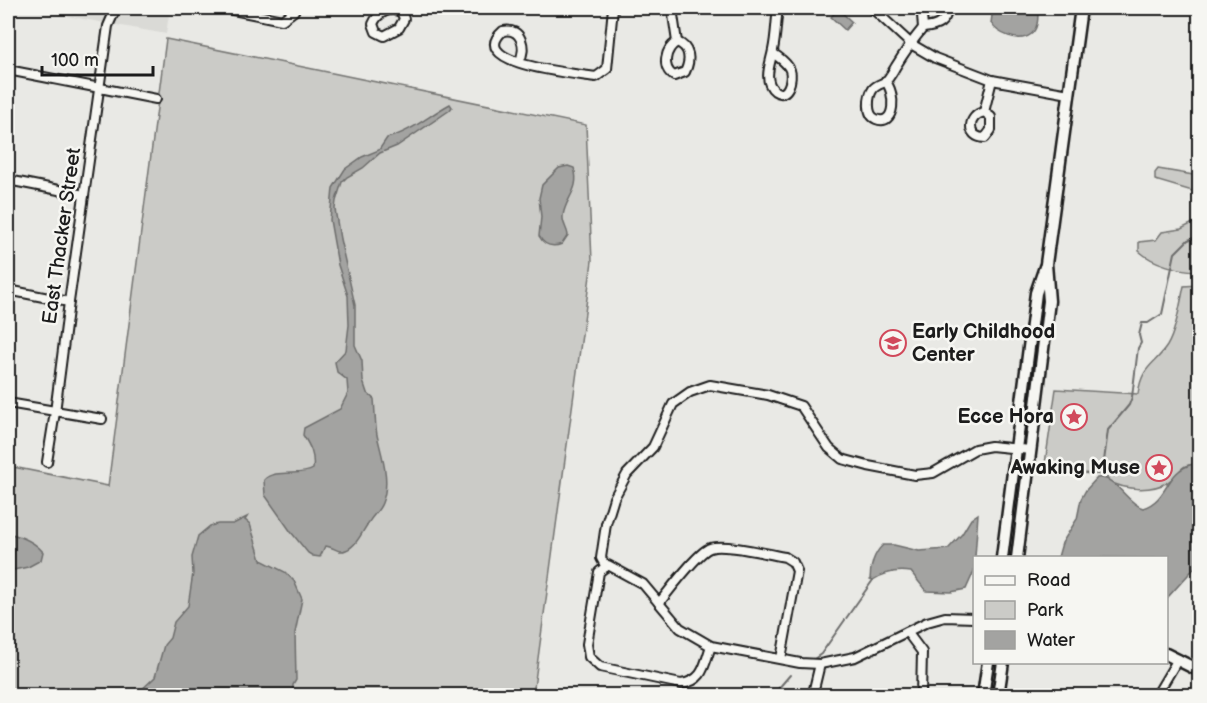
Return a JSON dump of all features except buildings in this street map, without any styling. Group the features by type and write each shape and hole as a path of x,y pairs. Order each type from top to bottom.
{"main road":[{"path":"1002,556 1036,293 1046,264 1081,8"},
{"path":"1017,556 1049,301 1046,264"},
{"path":"1168,654 1200,671"},
{"path":"983,696 988,664"},
{"path":"998,696 1003,664"}],"street":[{"name":"East Thacker Street","path":"46,462 56,411 108,26 116,8"},
{"path":"223,8 282,20 295,9"},
{"path":"519,63 525,66 596,77 607,69 613,8"},
{"path":"672,8 677,42"},
{"path":"773,53 790,70 790,85 780,93 773,87 768,72 773,53 778,8"},
{"path":"872,8 911,44 934,58 992,81 1069,94"},
{"path":"923,28 922,15 925,8"},
{"path":"885,81 891,89 892,107 888,116 883,120 871,115 869,108 874,88 885,81 923,28 940,24 945,19 948,8"},
{"path":"8,70 156,99"},
{"path":"984,112 992,81"},
{"path":"8,180 84,195"},
{"path":"8,290 69,302"},
{"path":"973,618 945,617 927,622 855,657 820,664 800,663 711,646 680,628 643,584 607,566 601,558 606,524 614,498 627,474 653,447 673,404 690,392 710,385 768,395 801,406 829,448 842,459 868,466 915,474 933,473 975,449 991,446 1030,450"},
{"path":"8,403 102,419"},
{"path":"659,603 699,556 709,548 722,547 785,557 793,562 797,571 781,659"},
{"path":"607,566 599,572 587,644 589,657 600,667 681,684 692,682 700,677 711,646"},
{"path":"907,632 922,652 921,696"},
{"path":"1156,696 1178,659"},
{"path":"816,696 814,689 820,664"}],"shaded area":[{"path":"23,8 170,8 166,34"}],"green space":[{"path":"166,39 586,125 592,261 533,695 8,695 8,466 108,486"},
{"path":"1158,169 1199,176 1199,193 1155,180 1155,173"},
{"path":"1199,220 1199,271 1167,266 1139,251 1139,242 1156,240 1162,232 1181,229"},
{"path":"1199,285 1199,465 1188,465 1168,482 1146,488 1130,488 1115,484 1108,481 1106,475 1044,470 1056,389 1138,394 1142,377 1167,346 1173,333 1184,286"}],"water":[{"path":"993,8 1038,8 1035,29 1030,35 1020,38 1003,34 991,23"},
{"path":"838,9 852,22 845,30 831,17"},
{"path":"450,104 452,107 450,110 397,146 380,153 363,168 347,177 342,182 336,201 335,209 340,239 355,305 355,345 362,361 363,381 367,393 374,399 376,430 385,469 386,486 381,506 350,548 343,551 325,546 320,557 313,556 291,532 265,495 264,480 275,474 313,469 313,455 303,435 304,428 340,409 348,393 347,380 337,372 335,362 346,350 349,325 348,296 338,265 330,220 333,188 345,169 362,157 379,150 387,138 412,128"},
{"path":"568,166 574,168 576,182 563,216 568,235 562,244 552,246 546,244 539,236 541,217 539,198 542,185 559,168"},
{"path":"1193,464 1199,465 1199,563 1168,597 1168,556 1058,556 1062,543 1077,519 1081,499 1097,478 1110,481 1131,501 1143,508 1158,499 1177,473"},
{"path":"978,514 973,573 966,589 951,592 926,591 911,572 906,571 892,572 873,580 870,579 873,560 883,545 894,545 919,551 948,549 962,534 971,519"},
{"path":"247,517 245,520 250,524 261,560 285,572 294,581 302,599 295,633 296,680 293,685 293,695 136,695 155,677 164,645 170,638 174,622 188,606 193,573 192,557 198,536 210,526 233,524"},
{"path":"8,533 36,545 43,552 41,560 28,567 8,571"}],"waterway":[{"path":"1102,477 1108,430 1129,405 1132,397 1142,323 1148,323 1162,314 1175,253 1188,240 1200,236"},
{"path":"814,659 821,654 873,580"},
{"path":"772,696 790,675"}],"place":[{"name":"Early Childhood Center","path":"893,343"},
{"name":"Ecce Hora","path":"1074,417"},
{"name":"Awaking Muse","path":"1159,468"}]}
